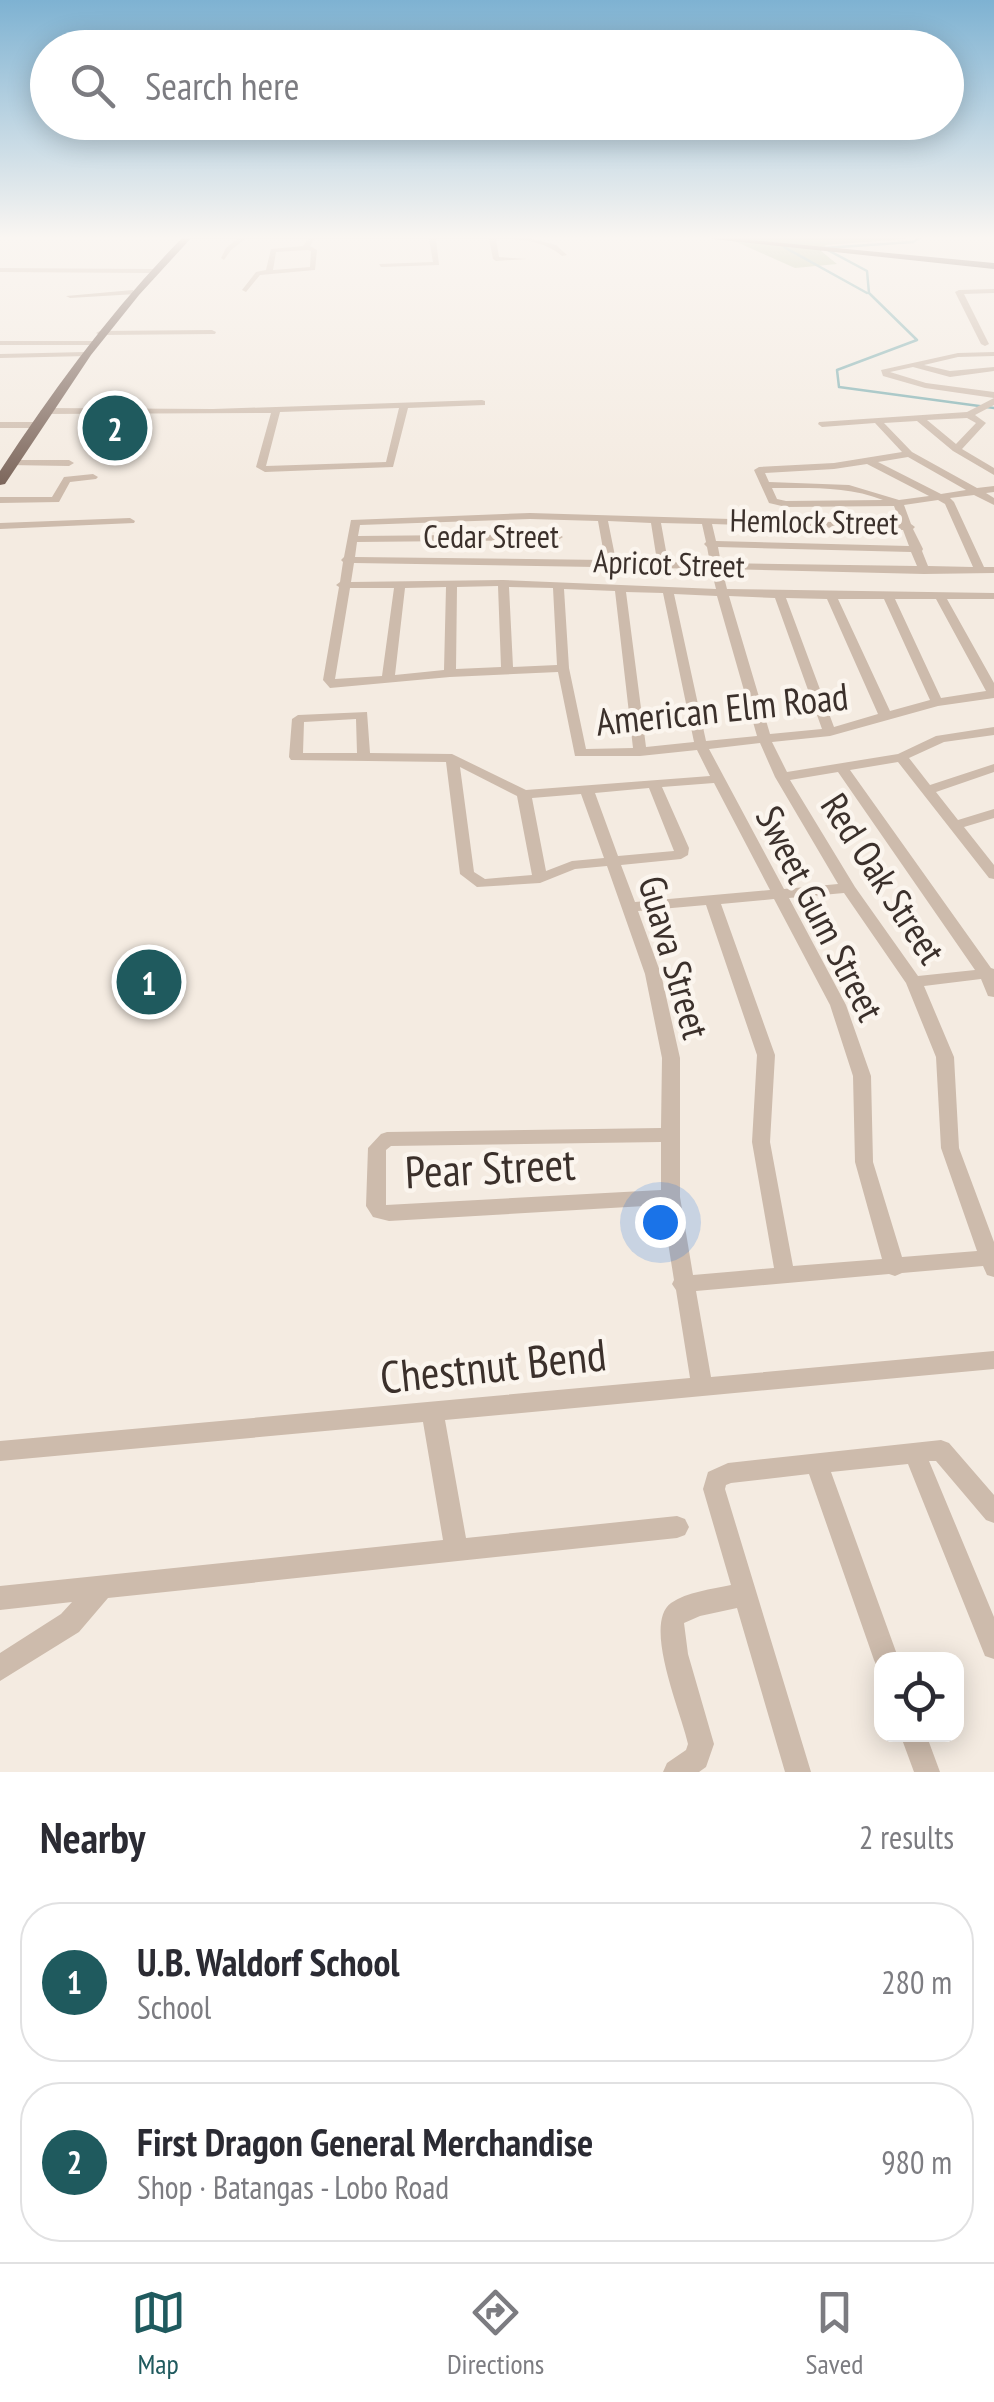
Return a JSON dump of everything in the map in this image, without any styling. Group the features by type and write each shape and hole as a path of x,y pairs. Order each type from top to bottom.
{"main road":[{"path":"0,481 44,411 112,319"}],"street":[{"path":"949,345 990,344 975,319"},
{"path":"0,343 212,332"},
{"path":"0,356 85,354"},
{"path":"994,354 908,363 885,370 886,374 994,398"},
{"path":"908,363 950,374 994,369"},
{"path":"822,424 920,420 973,412 994,398"},
{"path":"44,411 276,410 482,403"},
{"path":"276,410 261,466 264,469 390,465 404,406"},
{"path":"956,449 980,428 982,423 973,412"},
{"path":"920,420 956,449 994,472"},
{"path":"878,422 909,454 994,502"},
{"path":"0,425 33,429"},
{"path":"0,433 33,429"},
{"path":"909,454 834,466 759,470 773,501 786,504 898,503 994,488"},
{"path":"868,460 949,502 980,570"},
{"path":"11,463 69,464"},
{"path":"0,500 55,500 68,478 96,481"},
{"path":"766,485 867,488 898,503 924,570"},
{"path":"558,585 563,668 450,673 343,686 329,680 346,560 359,519 554,516 910,527"},
{"path":"554,516 558,537 554,560"},
{"path":"603,520 611,565"},
{"path":"0,526 130,521"},
{"path":"656,521 663,566"},
{"name":"Red Oak Street","path":"708,523 709,544 765,740 782,777 848,888 914,982 945,1056 950,1148 992,1261"},
{"path":"353,540 558,537"},
{"name":"Hemlock Street","path":"709,544 918,549"},
{"name":"Cedar Street","path":"346,560 554,560 717,568 994,570"},
{"path":"450,673 452,583"},
{"path":"503,583 507,670"},
{"name":"Apricot Street","path":"342,585 503,583 780,595 994,596"},
{"path":"388,679 400,584"},
{"path":"620,590 640,752"},
{"name":"Sweet Gum Street","path":"668,592 701,746 838,1005 862,1076 864,1162 896,1268"},
{"path":"887,594 937,702"},
{"path":"780,595 830,732"},
{"path":"831,595 886,717"},
{"path":"940,596 994,694"},
{"name":"American Elm Road","path":"563,668 576,748 586,755 830,732 937,702 994,694"},
{"path":"364,757 362,715 298,719 296,757 452,758 524,794 718,780"},
{"path":"782,777 901,758 941,739 994,731"},
{"path":"452,758 467,874 482,884 540,879 572,865 681,855 682,848 654,785"},
{"path":"901,758 994,875"},
{"path":"926,791 994,768"},
{"path":"843,769 990,973 994,992"},
{"name":"Guava Street","path":"587,790 653,974 670,1058 670,1197 702,1384"},
{"path":"524,794 540,879"},
{"path":"954,826 994,813"},
{"path":"629,906 848,888"},
{"path":"712,900 766,1056 761,1142 786,1276"},
{"path":"914,982 990,973"},
{"name":"Pear Street","path":"667,1136 388,1139 377,1148 376,1206 380,1212 389,1214 670,1197"},
{"path":"682,1284 992,1261"},
{"name":"Chestnut Bend","path":"0,1451 994,1360"},
{"path":"433,1414 456,1550"},
{"path":"914,1452 994,1647"},
{"path":"798,1772 714,1489 716,1479 728,1473 914,1452 946,1452 994,1512"},
{"path":"816,1463 883,1652"},
{"path":"0,1598 677,1527"},
{"path":"0,1668 70,1623 102,1587"},
{"path":"676,1772 697,1758 701,1744 672,1644 670,1621 674,1614 745,1594"},
{"path":"916,1742 927,1772"}],"waterway":[{"path":"895,319 917,340 837,370 839,387 994,408"}],"place":[{"name":"First Dragon General Merchandise","path":"115,428"},
{"name":"U.B. Waldorf School","path":"149,982"}]}
